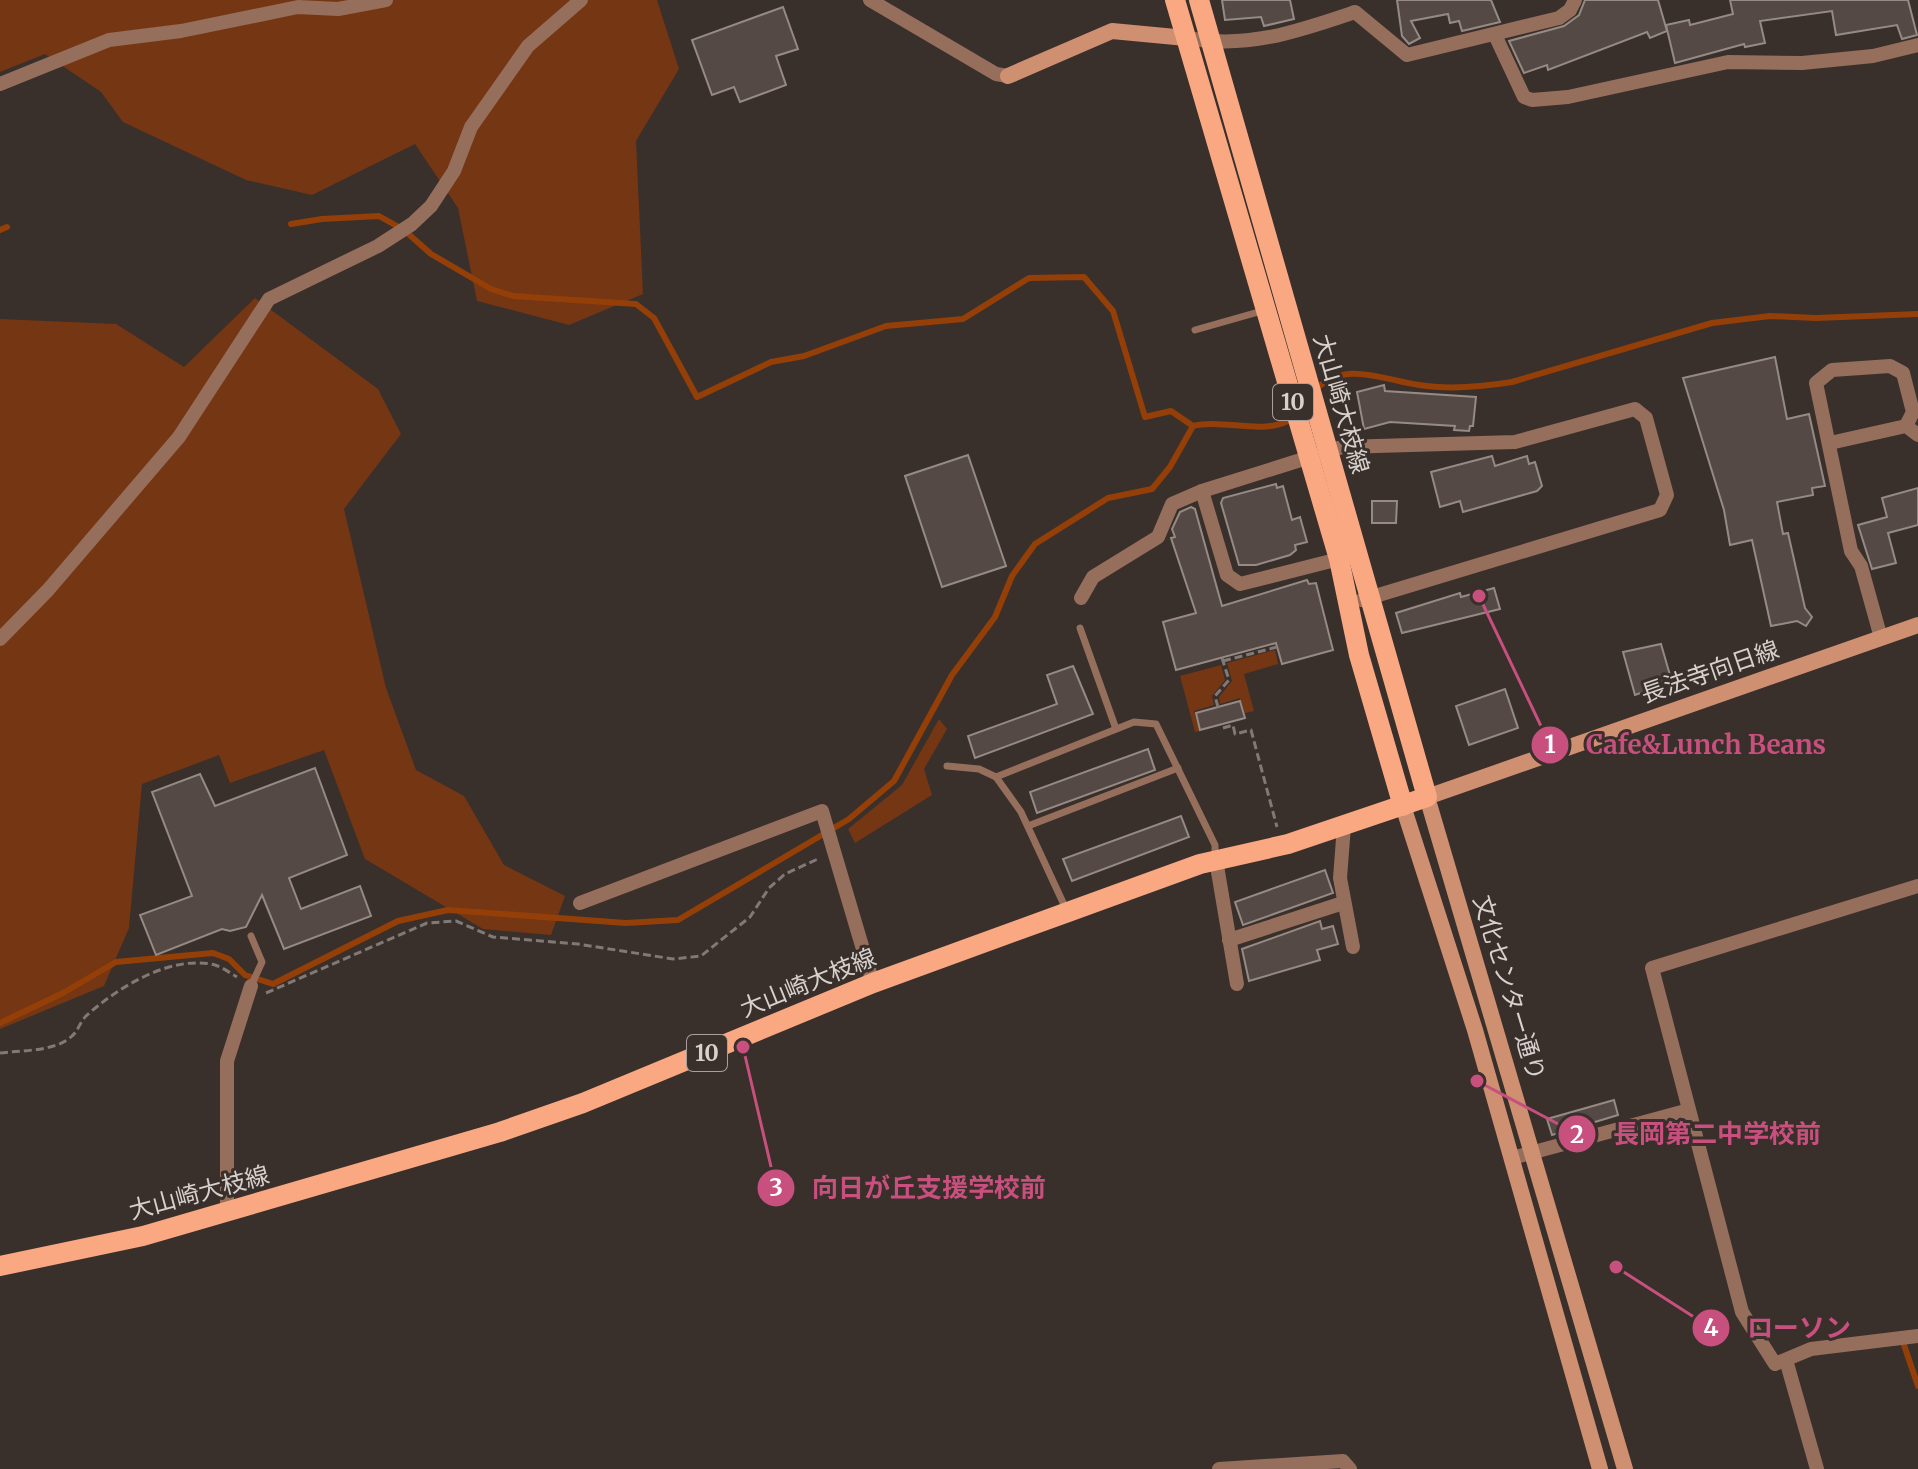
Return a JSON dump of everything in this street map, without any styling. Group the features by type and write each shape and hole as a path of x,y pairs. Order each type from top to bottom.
{"main road":[{"name":"大山崎大枝線","path":"1175,0 1266,310 1318,455 1339,559 1360,601 1359,655 1403,806"},
{"name":"大山崎大枝線","path":"0,1266 143,1236 436,1153 583,1103 873,983 1068,912 1216,860 1288,844 1427,797 1360,601 1318,455 1199,0"}],"street":[{"path":"0,84 109,40 181,31 298,7 338,9 386,0"},
{"path":"0,639 48,590 179,437 269,299 378,246 412,224 431,206 454,171 471,127 528,46 581,0"},
{"path":"870,0 996,74 1008,76 1112,31 1223,44 1292,33 1355,12 1407,55 1559,18 1575,0"},
{"path":"1495,35 1524,97 1532,100 1630,86 1728,62 1802,63 1873,56 1918,45"},
{"path":"1830,443 1912,431 1913,412 1903,373 1890,366 1832,370 1816,383 1851,551 1861,566 1881,638"},
{"path":"1081,598 1093,577 1158,537 1172,504 1202,491 1342,447 1515,442 1635,409 1646,418 1667,495 1660,510 1360,601"},
{"path":"1202,491 1227,575 1240,584 1339,559"},
{"name":"長法寺向日線","path":"1427,797 1918,625"},
{"name":"文化センター通り","path":"1427,797 1625,1469"},
{"name":"文化センター通り","path":"1403,806 1475,1030 1600,1469"},
{"path":"580,903 822,811 873,983"},
{"path":"1344,826 1340,878 1353,947"},
{"path":"1216,860 1237,984"},
{"path":"1918,886 1652,968 1742,1312 1775,1364 1811,1349 1918,1336"},
{"path":"1229,940 1343,903"},
{"path":"227,1213 227,1061 252,984"},
{"path":"1512,1158 1689,1110"},
{"path":"1786,1360 1817,1469"},
{"path":"1219,1469 1343,1461 1350,1469"}],"lane":[{"path":"1195,330 1266,310"},
{"path":"1080,628 1116,729"},
{"path":"996,777 1134,722 1156,724 1215,845 1216,860"},
{"path":"947,766 979,769 996,777 1028,826 1068,912"},
{"path":"1028,826 1178,768"},
{"path":"251,936 262,962 252,984"}],"path":[{"path":"1218,707 1215,696 1229,680 1223,660 1277,647"},
{"path":"1223,728 1233,725 1235,734 1251,730 1277,827"},
{"path":"0,1053 49,1047 72,1037 84,1018 126,984 185,963 216,965 267,993 427,923 456,921 493,937 578,944 673,959 701,956 750,917 769,888 785,874 834,852"}],"shaded area":[{"path":"0,0 657,0 679,69 636,141 643,294 569,325 477,301 458,208 415,144 312,195 246,180 123,122 101,92 45,54 0,72"},
{"path":"255,298 378,389 401,434 344,509 386,688 416,770 464,796 504,865 565,896 551,935 483,929 365,859 324,750 230,783 219,755 142,784 129,928 104,986 0,1029 0,319 116,324 184,367"},
{"path":"1275,650 1278,664 1244,674 1254,711 1245,713 1240,698 1220,704 1219,697 1232,681 1227,663"},
{"path":"1221,665 1225,680 1212,696 1214,705 1194,711 1200,731 1195,732 1180,676"},
{"path":"939,719 947,729 924,769 932,795 855,843 848,829 902,785"}],"building":[{"path":"1222,0 1290,0 1294,19 1264,26 1261,17 1225,20"},
{"path":"1397,0 1491,0 1500,22 1462,31 1459,21 1450,23 1448,14 1411,21 1420,38 1409,44 1402,36"},
{"path":"1585,0 1658,0 1667,31 1650,38 1647,32 1548,70 1547,65 1524,73 1509,41 1564,26 1579,15"},
{"path":"1730,0 1908,0 1917,35 1902,39 1897,25 1836,35 1832,11 1760,21 1765,43 1745,47 1744,44 1675,63 1666,25 1689,20 1690,25 1733,14"},
{"path":"783,7 798,49 776,56 786,85 740,102 734,87 712,95 692,40"},
{"path":"1775,357 1787,419 1809,414 1825,486 1812,488 1813,495 1777,502 1783,534 1788,533 1805,608 1812,617 1806,626 1797,621 1771,626 1752,540 1730,545 1724,510 1683,378"},
{"path":"1384,385 1385,391 1476,397 1473,426 1469,431 1454,430 1455,426 1390,422 1364,429 1357,392"},
{"path":"968,455 1006,566 942,587 905,476"},
{"path":"1492,456 1495,466 1527,456 1529,464 1535,462 1542,486 1537,491 1463,512 1460,501 1440,507 1431,472"},
{"path":"1276,484 1277,488 1283,486 1292,520 1300,517 1307,542 1295,545 1296,550 1290,555 1256,565 1239,565 1221,503 1223,498"},
{"path":"1918,488 1918,525 1888,533 1896,563 1872,569 1858,525 1887,517 1882,498"},
{"path":"1372,501 1397,501 1396,523 1372,523"},
{"path":"1191,507 1195,509 1222,606 1307,580 1309,584 1316,583 1333,650 1282,664 1276,643 1176,670 1163,622 1196,613 1171,538 1175,537 1172,529 1180,512"},
{"path":"1494,588 1500,609 1402,633 1396,613 1460,593 1461,597"},
{"path":"1661,644 1672,682 1635,695 1623,652"},
{"path":"1073,666 1093,714 975,758 968,736 1057,704 1047,675"},
{"path":"1505,689 1518,728 1469,745 1456,706"},
{"path":"1240,701 1245,718 1200,730 1196,713"},
{"path":"1148,749 1155,770 1037,813 1030,792"},
{"path":"315,768 347,855 289,878 301,909 360,886 371,916 284,949 262,895 246,927 230,931 222,929 156,955 140,915 192,896 152,792 200,774 215,806"},
{"path":"1181,816 1189,837 1072,881 1063,859"},
{"path":"1325,870 1333,893 1243,925 1235,902"},
{"path":"1320,921 1322,929 1333,926 1338,944 1317,950 1320,960 1249,981 1242,949"},
{"path":"1614,1100 1618,1115 1552,1135 1547,1119"}],"waterway":[{"path":"291,224 379,216 404,230 431,254 491,289 513,296 636,304 654,318 697,397 771,362 804,356 886,326 963,319 1029,278 1084,277 1113,311 1145,417 1171,411 1193,426"},
{"path":"0,230 7,227"},
{"path":"1314,391 1326,381 1351,374 1442,387 1512,382 1712,323 1770,316 1816,318 1918,314"},
{"path":"0,1023 63,993 116,962 213,953 229,959 245,975 273,984 398,921 448,910 626,923 678,920 849,819 894,781 952,675 995,617 1012,576 1035,544 1108,498 1152,489 1170,467 1193,426 1258,427 1292,418"},
{"path":"1904,1345 1918,1386"}],"place":[{"name":"Cafe&Lunch Beans","path":"1479,596"},
{"name":"向日が丘支援学校前","path":"743,1047"},
{"name":"長岡第二中学校前","path":"1477,1081"},
{"name":"ローソン","path":"1616,1267"}]}
